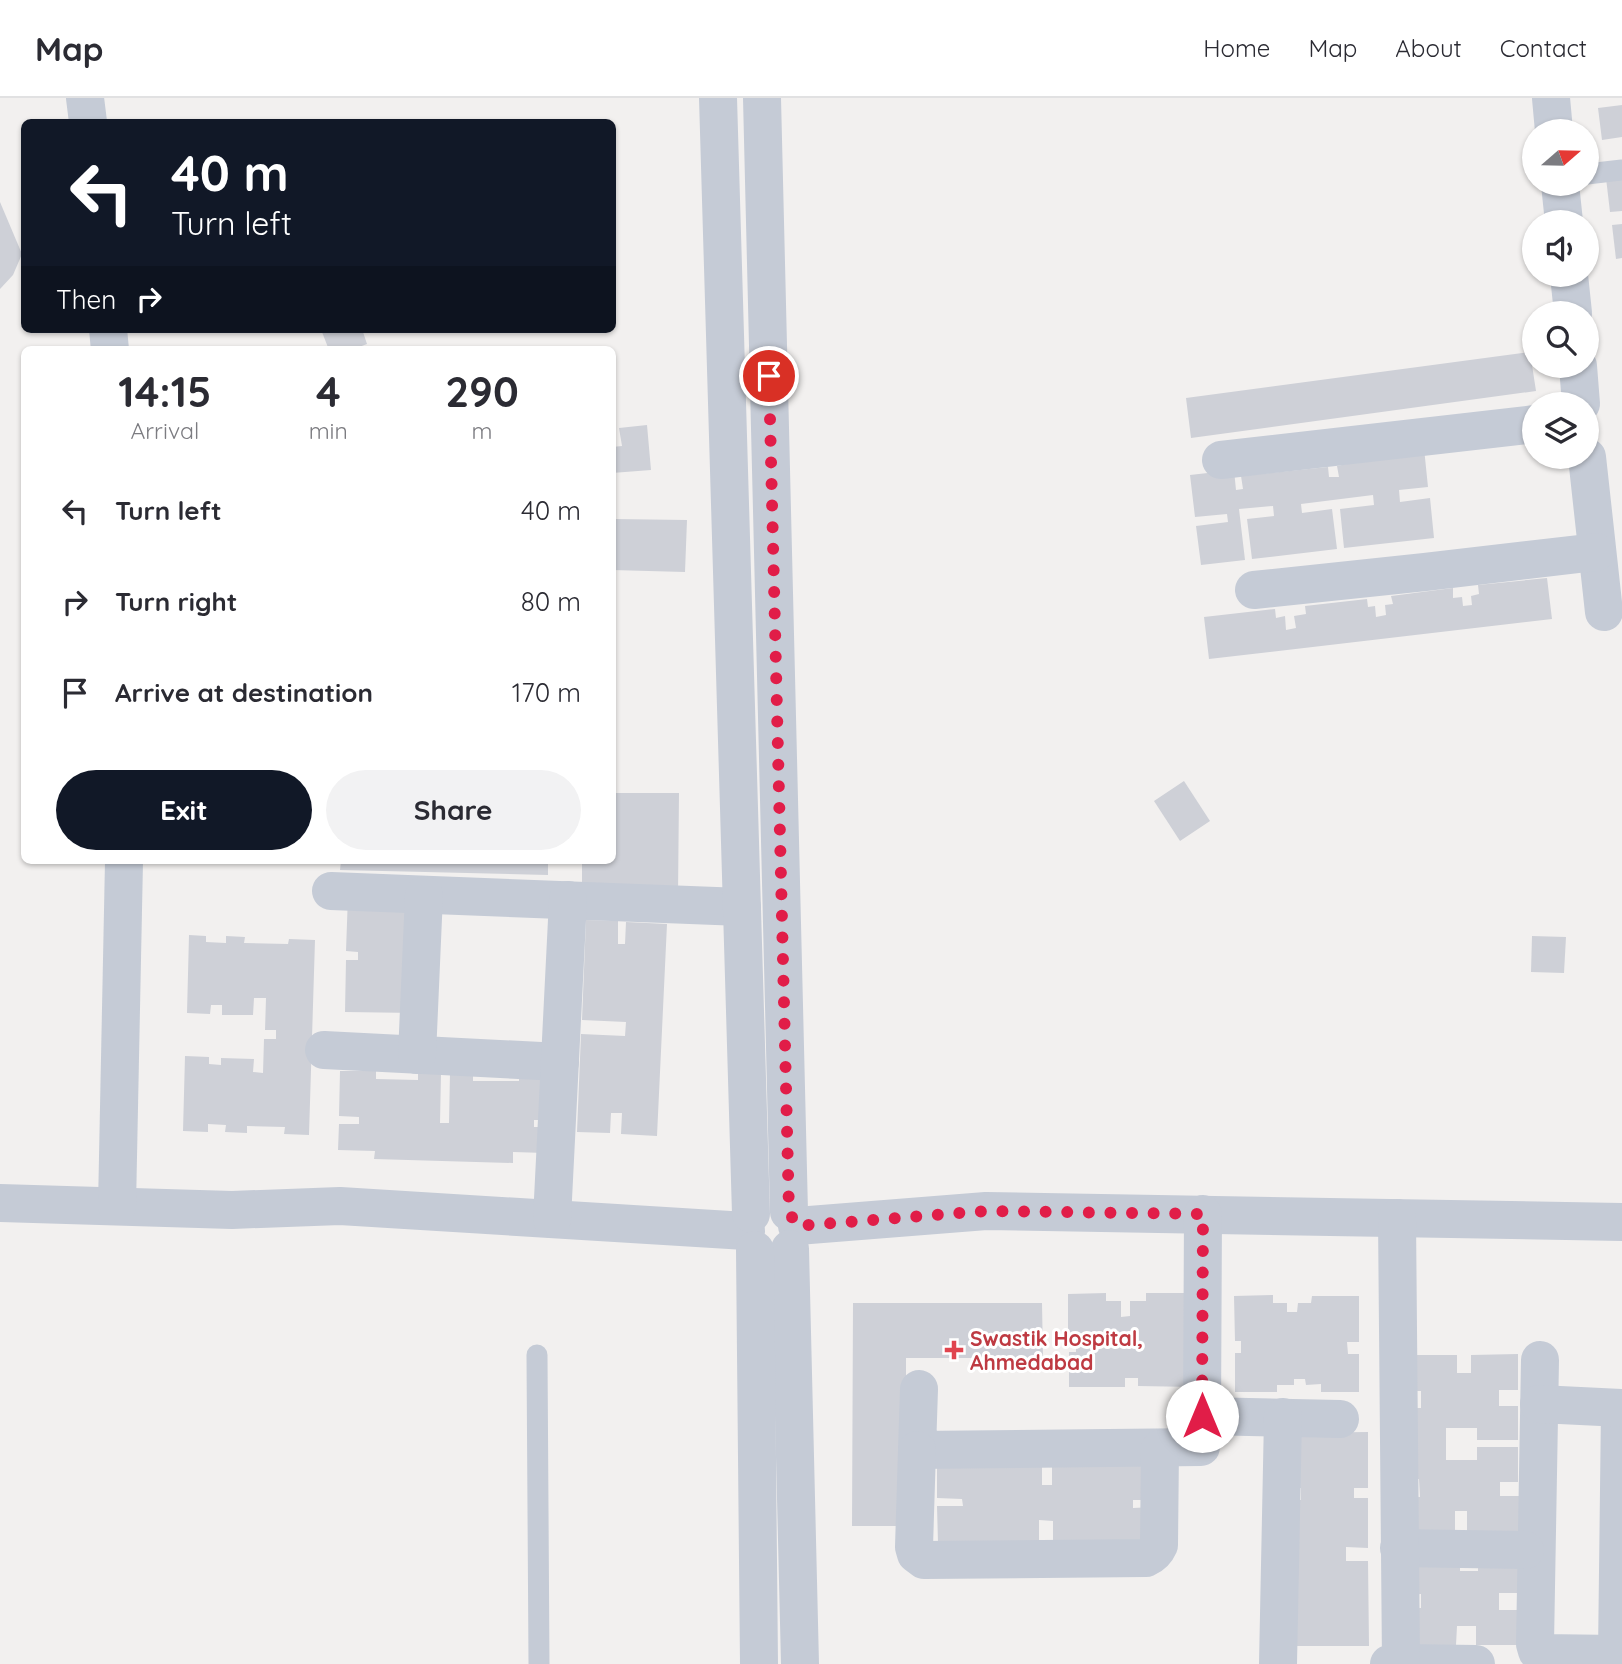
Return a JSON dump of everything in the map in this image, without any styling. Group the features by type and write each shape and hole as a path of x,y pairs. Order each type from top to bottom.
{"street":[{"path":"85,98 88,119"},
{"path":"718,98 742,907 771,1230 800,1664"},
{"path":"759,1664 771,1230 762,98"},
{"path":"1551,98 1553,119"},
{"path":"1221,460 1522,425"},
{"path":"1588,469 1604,612"},
{"path":"1254,590 1596,552"},
{"path":"117,1206 124,864"},
{"path":"331,891 742,907"},
{"path":"417,1055 424,895"},
{"path":"552,1219 568,900"},
{"path":"324,1050 560,1062"},
{"path":"0,1203 232,1210 340,1206 771,1230 986,1211 1622,1222"},
{"path":"917,1450 1201,1447 1203,1214"},
{"path":"1397,1218 1399,1548 1395,1664 1476,1664"},
{"path":"1525,1664 1525,1550 1533,1358 1539,1404 1537,1651 1619,1655 1621,1408 1539,1404"},
{"path":"919,1389 914,1547 916,1554 924,1560 1146,1558 1157,1552 1159,1545 1160,1449"},
{"path":"1202,1416 1340,1419"},
{"path":"1278,1664 1283,1417"},
{"path":"1399,1548 1525,1550"}],"lane":[{"path":"1600,173 1622,170"},
{"path":"537,1355 539,1664"}],"building":[{"path":"1622,105 1622,137 1602,140 1598,108"},
{"path":"1622,176 1622,211 1610,212 1606,178"},
{"path":"0,202 21,256 13,275 0,289"},
{"path":"1622,224 1622,258 1616,259 1612,225"},
{"path":"322,333 363,333 367,344 362,346 327,346"},
{"path":"1522,353 1522,378 1534,378 1536,391 1191,438 1186,398"},
{"path":"647,425 651,470 616,473 616,447 622,446 619,428"},
{"path":"1424,448 1428,487 1399,490 1400,502 1430,498 1434,538 1344,548 1340,509 1374,505 1373,495 1301,504 1302,513 1332,509 1337,549 1252,559 1247,519 1274,516 1273,506 1239,509 1245,560 1201,565 1196,526 1228,522 1227,514 1195,517 1190,475 1234,470 1236,490 1243,489 1241,476 1328,467 1329,477 1339,477 1337,466"},
{"path":"616,519 687,520 685,572 616,570"},
{"path":"1547,578 1552,619 1209,659 1204,617 1275,609 1276,618 1285,616 1286,630 1296,628 1294,616 1306,614 1305,606 1367,599 1368,607 1375,606 1376,617 1386,615 1385,605 1393,604 1391,596 1453,588 1453,598 1462,597 1463,606 1472,605 1471,596 1479,594 1478,585"},
{"path":"1184,781 1210,821 1180,841 1154,801"},
{"path":"616,793 679,793 678,895 582,894 582,864 616,864"},
{"path":"341,864 548,864 548,875 340,870"},
{"path":"348,895 418,897 416,1013 345,1012 346,960 358,960 358,952 346,951"},
{"path":"586,920 618,921 618,944 625,944 626,922 667,924 657,1136 621,1134 622,1113 611,1113 610,1133 577,1132 581,1034 625,1036 626,1022 582,1020"},
{"path":"189,935 206,936 206,942 226,943 226,936 245,937 244,943 288,944 289,939 315,940 309,1135 284,1134 285,1127 247,1126 247,1133 225,1132 226,1125 208,1124 208,1132 183,1131 185,1056 209,1057 209,1064 221,1065 221,1058 254,1059 253,1072 263,1073 264,1039 276,1039 276,1030 265,1030 266,998 254,998 253,1015 222,1015 222,1005 211,1005 210,1014 187,1013"},
{"path":"1532,936 1566,937 1564,973 1531,972"},
{"path":"340,1071 376,1071 376,1079 418,1080 418,1073 441,1073 440,1123 449,1123 450,1073 473,1074 473,1081 519,1081 519,1075 546,1076 545,1120 534,1120 534,1127 545,1127 545,1153 513,1152 513,1163 374,1159 375,1151 338,1150 339,1124 359,1124 359,1117 339,1116"},
{"path":"1106,1293 1106,1301 1121,1301 1121,1317 1130,1316 1130,1301 1146,1301 1146,1293 1194,1293 1195,1387 1138,1386 1138,1378 1125,1378 1125,1387 1069,1387 1069,1352 1076,1352 1076,1337 1068,1337 1068,1294"},
{"path":"1273,1295 1273,1303 1287,1303 1287,1312 1297,1312 1298,1303 1311,1303 1312,1296 1359,1296 1359,1342 1347,1342 1348,1354 1359,1354 1359,1392 1321,1392 1321,1384 1306,1385 1305,1379 1294,1379 1294,1385 1277,1385 1277,1392 1235,1392 1235,1353 1241,1353 1241,1341 1235,1341 1234,1296"},
{"path":"853,1303 1042,1303 1043,1358 906,1358 906,1526 852,1526"},
{"path":"1518,1354 1518,1390 1499,1390 1499,1406 1518,1406 1518,1440 1477,1440 1477,1428 1446,1428 1446,1460 1477,1460 1477,1447 1518,1447 1518,1482 1500,1482 1500,1496 1519,1496 1519,1533 1467,1533 1467,1511 1455,1511 1455,1533 1404,1533 1404,1496 1420,1497 1419,1479 1404,1479 1403,1408 1421,1408 1421,1391 1404,1391 1403,1355 1457,1355 1457,1373 1471,1373 1471,1355"},
{"path":"1368,1432 1368,1488 1354,1488 1354,1498 1368,1498 1368,1548 1346,1547 1346,1561 1368,1561 1369,1646 1290,1646 1289,1500 1301,1500 1301,1488 1289,1488 1288,1433"},
{"path":"1052,1455 1153,1455 1153,1500 1133,1500 1133,1508 1153,1507 1153,1542 1053,1542 1053,1521 1039,1520 1039,1542 938,1543 937,1506 963,1506 962,1499 937,1498 937,1456 1042,1456 1042,1485 1052,1485"},
{"path":"1403,1558 1460,1558 1460,1571 1478,1571 1478,1558 1520,1558 1520,1593 1499,1593 1499,1610 1520,1610 1520,1645 1476,1645 1476,1626 1457,1626 1456,1645 1404,1645 1403,1608 1421,1608 1421,1594 1403,1595"}],"place":[{"name":"Swastik Hospital, Ahmedabad","path":"954,1350"}],"route":[{"path":"769,376 789,1212 797,1226 986,1211 1203,1214 1202,1416"}]}
